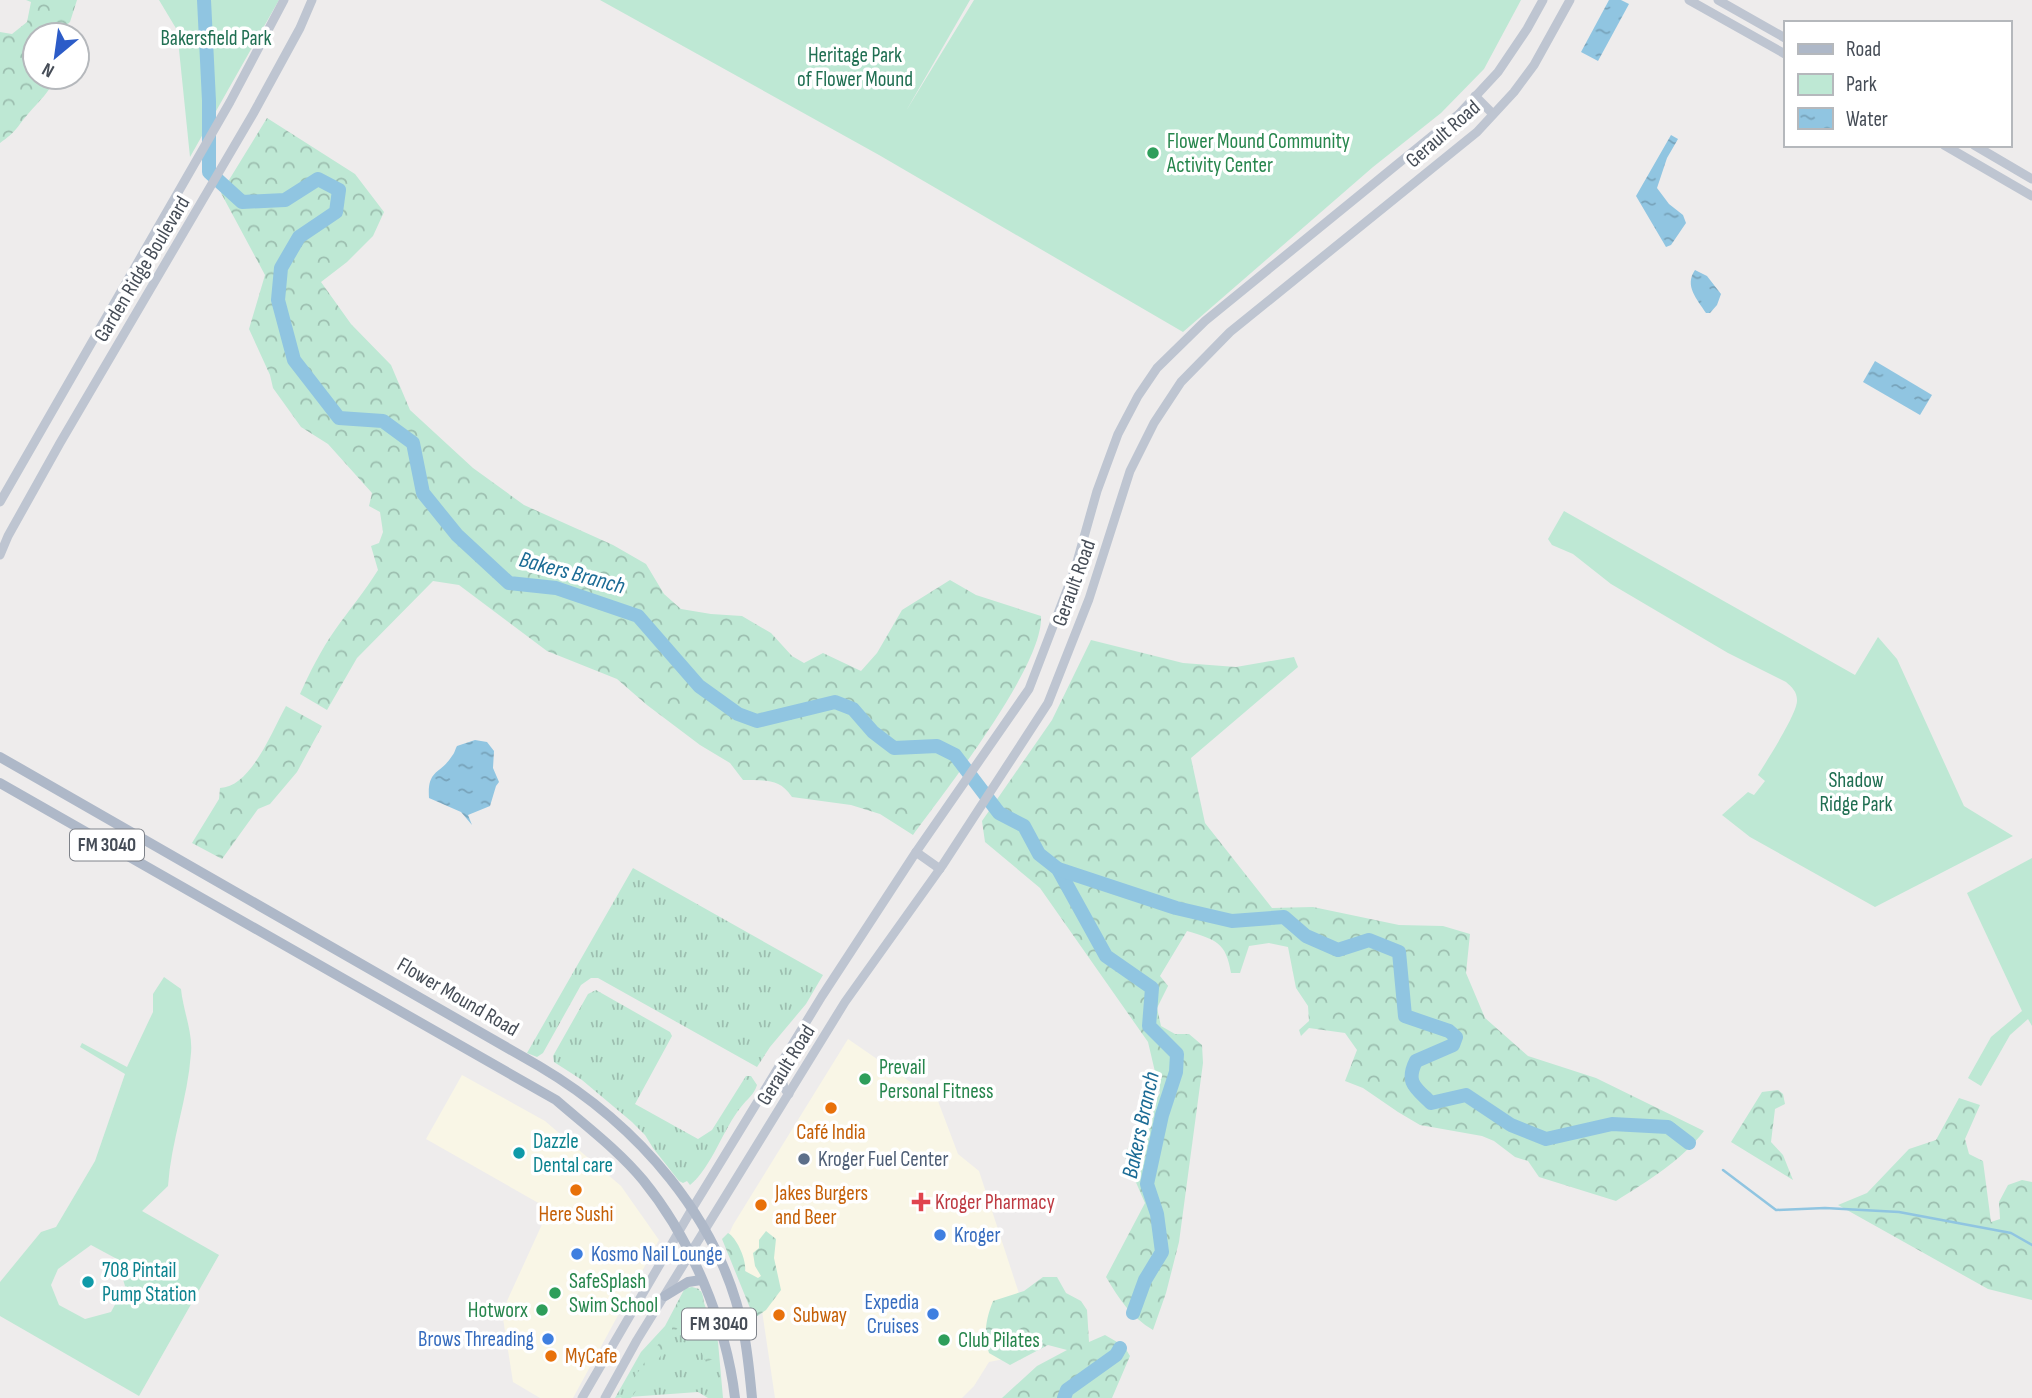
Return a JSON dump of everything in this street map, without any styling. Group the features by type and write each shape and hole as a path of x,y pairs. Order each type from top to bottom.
{"main road":[{"name":"Garden Ridge Boulevard","path":"0,502 230,102 284,0"},
{"name":"Garden Ridge Boulevard","path":"0,555 60,443 253,114 300,28 312,0"},
{"name":"Gerault Road","path":"582,1398 794,1041 916,852 1029,689 1074,569 1097,491 1118,435 1138,396 1157,368 1205,321 1459,114 1498,72 1543,0"},
{"name":"Gerault Road","path":"605,1398 845,1002 940,869 1048,703 1089,598 1130,471 1154,423 1181,382 1230,332 1477,132 1514,92 1534,65 1570,0"},
{"path":"1689,0 1784,53"},
{"path":"1718,0 1784,37"},
{"path":"1475,96 1493,114"},
{"path":"1947,147 2032,196"},
{"path":"1976,164 1979,148 2032,179"},
{"name":"Flower Mound Road","path":"0,757 539,1066 608,1114 669,1178 705,1230 727,1277 744,1333 752,1398"},
{"name":"Flower Mound Road","path":"0,783 214,907 503,1068 556,1101 601,1139 643,1181 679,1232 691,1253 723,1335 735,1398"},
{"path":"916,852 940,869"},
{"path":"789,1094 783,1089 782,1081 794,1041"},
{"path":"503,1068 528,1075 539,1066"},
{"path":"665,1296 688,1282 701,1280"}],"shaded area":[{"path":"848,1039 938,1101 958,1154 979,1171 1026,1315 1019,1356 989,1362 974,1386 962,1398 775,1398 761,1304 729,1234"},
{"path":"462,1075 545,1121 621,1186 659,1240 573,1398 540,1398 513,1382 502,1312 549,1209 426,1139"}],"green space":[{"path":"26,0 77,0 70,21 27,21 31,2"},
{"name":"Bakersfield Park","path":"159,0 279,0 190,157 177,30"},
{"name":"Heritage Park of Flower Mound","path":"600,0 970,0 906,111 974,0 1521,0 1484,69 1441,113 1373,167 1183,332 879,155"},
{"path":"21,27 21,91 48,91 16,129 0,143 0,32 12,34"},
{"path":"267,118 355,174 384,212 373,236 347,262 321,282 351,324 391,365 410,410 473,468 524,505 613,545 646,564 664,594 681,609 742,616 771,633 792,656 804,663 823,653 861,671 877,653 902,610 950,580 976,595 1041,616 1038,638 1010,696 968,760 913,835 880,814 851,805 792,797 782,786 771,781 743,780 730,763 700,745 617,679 547,651 459,585 433,581 357,658 327,710 300,694 330,638 378,570 371,546 379,543 383,532 380,512 369,506 372,493 328,444 301,427 273,388 270,375 249,329 265,275 221,193"},
{"name":"Shadow Ridge Park","path":"1564,511 1855,675 1878,637 1897,659 1964,806 2013,836 1875,907 1750,837 1722,815 1748,792 1754,795 1765,781 1758,775 1792,715 1797,700 1795,692 1786,682 1728,653 1611,584 1573,554 1552,545 1548,539"},
{"path":"1091,640 1183,663 1236,667 1294,657 1298,667 1191,758 1205,823 1272,908 1313,907 1399,925 1443,926 1470,934 1466,973 1485,1018 1528,1056 1596,1078 1704,1131 1674,1161 1616,1201 1539,1177 1528,1161 1515,1157 1494,1141 1482,1136 1420,1125 1363,1088 1345,1081 1357,1050 1345,1033 1309,1028 1301,1036 1299,1030 1309,1021 1308,1006 1296,988 1288,947 1269,943 1249,946 1240,973 1231,973 1223,948 1212,940 1187,931 1160,976 1168,986 1157,1008 1161,1026 1175,1034 1189,1034 1202,1045 1203,1063 1179,1242 1153,1330 1138,1319 1106,1277 1145,1203 1124,1155 1160,1093 1148,1042 1040,888 985,842 982,821 1052,720"},
{"path":"286,706 322,726 297,772 270,804 258,809 222,859 192,843 219,799 220,788 231,785 251,768"},
{"path":"2032,858 2032,1026 2028,1019 2010,1035 1981,1086 1968,1078 1991,1037 2022,1011 1967,893"},
{"path":"633,868 823,975 806,1004 757,1067 598,978 591,978 581,985 543,1053 537,1057 527,1053"},
{"path":"164,977 181,989 191,1038 191,1053 168,1186 142,1211 219,1255 139,1396 0,1316 0,1282 41,1232 56,1227 95,1161 125,1074 80,1047 82,1043 127,1067 153,1012 153,994","holes":["91,1245 117,1259 125,1286 111,1312 85,1319 59,1305 51,1285 58,1269"]},
{"path":"596,990 670,1032 672,1036 635,1104 698,1139 712,1130 746,1076 751,1076 757,1085 735,1116 705,1168 690,1185 687,1181 679,1181 632,1122 582,1080 554,1062 553,1056 588,994"},
{"path":"1778,1090 1783,1094 1785,1104 1775,1109 1771,1142 1783,1155 1793,1180 1731,1142 1762,1092"},
{"path":"1959,1098 1980,1105 1965,1139 1969,1154 1983,1161 1991,1222 2000,1219 1999,1202 2008,1185 2022,1180 2032,1182 2032,1300 1988,1289 1838,1205 1867,1193 1909,1149 1936,1140"},
{"path":"766,1231 776,1239 774,1258 781,1290 766,1310 756,1317 722,1239 728,1233 731,1236 743,1256 745,1271 758,1278 761,1276 755,1266 753,1253 759,1248 759,1240"},
{"path":"1043,1277 1057,1277 1066,1293 1081,1301 1087,1310 1089,1342 1105,1335 1124,1346 1130,1356 1112,1398 1002,1398 1037,1366 1067,1350 1048,1345 1010,1365 989,1353 986,1327 993,1301 1024,1291"},
{"path":"685,1288 699,1289 718,1342 723,1398 708,1398 698,1392 615,1398 641,1352 665,1326"},
{"path":"701,1291 704,1319 713,1353 713,1359 706,1362 699,1347 694,1321 688,1320 672,1333 672,1323 678,1312 677,1303 683,1293"},
{"path":"663,1339 669,1341 669,1344 631,1398 621,1398 650,1354"}],"water":[{"path":"1609,0 1621,0 1629,4 1598,61 1581,52"},
{"path":"1671,135 1678,139 1667,158 1657,188 1669,204 1683,215 1686,223 1671,245 1666,247 1636,196"},
{"path":"1695,270 1707,276 1721,294 1710,313 1706,313 1691,287"},
{"path":"1875,361 1932,395 1920,415 1863,382"},
{"path":"475,740 487,742 494,751 493,768 499,782 490,806 468,815 472,825 461,812 429,798 429,789 432,777 454,754 457,746"}],"waterway":[{"name":"Bakers Branch","path":"204,0 209,172 242,202 285,200 318,179 339,190 336,212 299,237 281,268 278,300 294,360 339,418 383,421 413,443 423,493 457,535 509,583 556,588 638,616 699,686 738,714 757,721 835,702 853,709 873,732 894,748 937,746 955,755 999,813 1024,826 1039,854 1058,869 1106,956 1152,988 1149,1026 1177,1054 1176,1072 1162,1115 1147,1184 1157,1214 1162,1252 1145,1280 1133,1313"},
{"path":"1058,869 1176,908 1232,921 1284,917 1306,936 1338,950 1369,940 1399,952 1405,1016 1449,1031 1456,1037 1453,1045 1416,1061 1412,1080 1431,1103 1466,1095 1511,1125 1546,1139 1612,1124 1668,1127 1689,1143"},
{"path":"1723,1170 1776,1210 1825,1208 1899,1212 2011,1233 2032,1245"},
{"name":"Bakers Branch","path":"1064,1398 1067,1390 1116,1355 1120,1348"}],"place":[{"name":"Flower Mound Community Activity Center","path":"1153,153"},
{"name":"Prevail Personal Fitness","path":"865,1079"},
{"name":"Café India","path":"831,1108"},
{"name":"Dazzle Dental care","path":"519,1153"},
{"name":"Kroger Fuel Center","path":"804,1159"},
{"name":"Here Sushi","path":"576,1190"},
{"name":"Kroger Pharmacy","path":"921,1202"},
{"name":"Jakes Burgers and Beer","path":"761,1205"},
{"name":"Kroger","path":"940,1235"},
{"name":"Kosmo Nail Lounge","path":"577,1254"},
{"name":"708 Pintail Pump Station","path":"88,1282"},
{"name":"SafeSplash Swim School","path":"555,1293"},
{"name":"Hotworx","path":"542,1310"},
{"name":"Expedia Cruises","path":"933,1314"},
{"name":"Subway","path":"779,1315"},
{"name":"Brows Threading","path":"548,1339"},
{"name":"Club Pilates","path":"944,1340"},
{"name":"MyCafe","path":"551,1356"}]}
